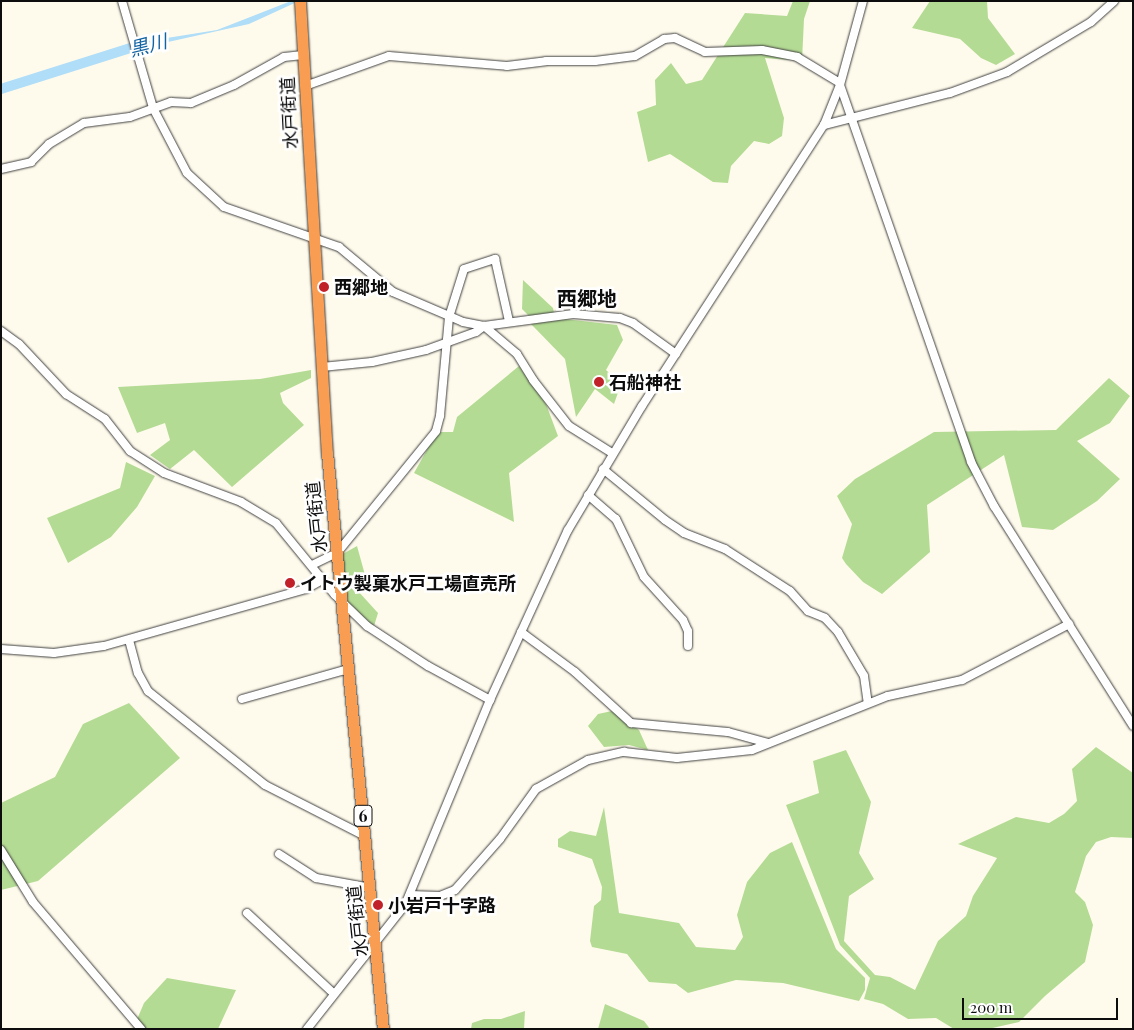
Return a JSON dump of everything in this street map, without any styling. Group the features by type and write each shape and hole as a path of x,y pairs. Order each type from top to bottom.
{"highway":[{"name":"水戸街道","path":"300,2 322,367 337,553 377,941 384,1029"}],"street":[{"path":"122,1 153,108 186,173 224,207 345,251 384,286 409,301 449,317 484,326 517,354 533,380 569,426 612,453"},
{"path":"307,1029 333,993 400,913 410,895 490,700 549,569 588,494 612,453 824,125 840,84 863,1"},
{"path":"824,125 852,120 950,93 1007,72 1091,22 1114,1"},
{"path":"305,86 389,56 507,66 546,61 595,62 635,56 664,39 675,38 705,52 778,52 797,57 840,84 971,462 994,506 1133,726"},
{"path":"1,169 31,162 49,144 84,123 130,116 171,102 191,103 205,98 284,57 303,55"},
{"path":"312,565 337,553 436,431 440,416 444,342 449,317 464,269 495,259 509,321"},
{"path":"322,367 372,362 426,350 476,332 484,326 509,321 573,314 620,318 633,323 676,354"},
{"path":"1,331 19,344 66,394 105,419 130,451 164,473 241,502 276,523 342,603 401,649 490,700"},
{"path":"603,469 665,520 684,533 725,549 790,591 808,611 825,618 838,632 864,676 868,703"},
{"path":"588,494 616,519 644,578 683,620 688,631 688,646"},
{"path":"1,649 54,653 129,640 306,589 322,580"},
{"path":"410,895 440,896 455,890 500,840 536,789 588,760 624,752 659,757 691,757 752,750 868,703 962,680 1069,624"},
{"path":"521,632 575,672 631,723 728,732 768,744"},
{"path":"129,640 141,682 154,697 265,785 365,836"},
{"path":"242,699 348,669"},
{"path":"1,850 32,902 141,1029"},
{"path":"279,854 316,878 371,888"},
{"path":"247,913 333,993"}],"green space":[{"path":"793,1 810,1 804,19 802,61 765,58 784,118 782,136 769,144 754,141 731,166 728,183 713,182 670,154 648,162 637,112 656,105 655,80 671,63 686,84 702,80 745,13 787,16"},
{"path":"930,1 987,1 988,18 1015,54 996,65 981,58 960,39 912,28"},
{"path":"523,280 553,308 554,313 530,317 522,309"},
{"path":"565,319 617,325 623,340 606,370 621,384 614,404 595,389 576,417 565,359 531,324"},
{"path":"519,366 546,404 558,436 509,473 514,522 414,473 437,432 453,432 457,417"},
{"path":"311,370 311,378 280,393 283,403 304,425 232,487 194,450 170,469 150,455 170,440 165,423 137,433 118,387 260,379"},
{"path":"1109,378 1130,396 1110,423 1077,441 1120,479 1097,501 1053,530 1022,527 1004,455 927,505 930,552 882,594 863,582 846,564 842,558 852,524 837,496 855,479 934,432 1056,430"},
{"path":"126,462 155,476 137,507 111,537 68,563 47,518 120,488"},
{"path":"357,546 367,582 358,591 378,613 374,626 348,603 341,555"},
{"path":"129,703 180,758 38,881 1,890 1,803 55,777 83,724"},
{"path":"612,711 639,730 648,750 629,745 604,747 588,726 598,714"},
{"path":"1096,747 1133,773 1133,838 1111,837 1096,842 1086,856 1075,892 1085,902 1093,925 1085,962 1045,996 1019,1022 988,1029 954,1029 936,1018 908,1019 883,1004 864,999 870,978 840,945 786,805 819,793 813,761 846,750 871,802 859,853 874,879 849,896 844,941 875,975 890,977 915,990 938,941 966,916 973,896 997,858 958,844 1016,817 1049,823 1064,814 1077,801 1072,769"},
{"path":"604,807 619,913 679,923 696,947 735,950 743,937 737,915 747,882 770,853 792,842 836,949 865,978 865,990 859,1001 783,983 736,980 688,993 676,984 649,982 627,954 592,947 590,941 594,906 601,900 602,887 592,859 558,847 558,839 570,831 596,836"},
{"path":"167,978 236,990 218,1029 133,1029 144,1003"},
{"path":"605,1004 644,1021 650,1029 598,1029"},
{"path":"525,1011 524,1029 471,1029 472,1023 484,1019 501,1019"}],"water":[{"path":"291,1 299,1 249,24 132,50 131,47 148,41 217,30"}],"waterway":[{"name":"黒川","path":"1,89 143,44"}],"place":[{"name":"西郷地","path":"324,287"},
{"name":"石船神社","path":"599,382"},
{"name":"イトウ製菓水戸工場直売所","path":"290,583"},
{"name":"小岩戸十字路","path":"378,905"}],"district":[{"name":"西郷地","path":"587,297"}]}
